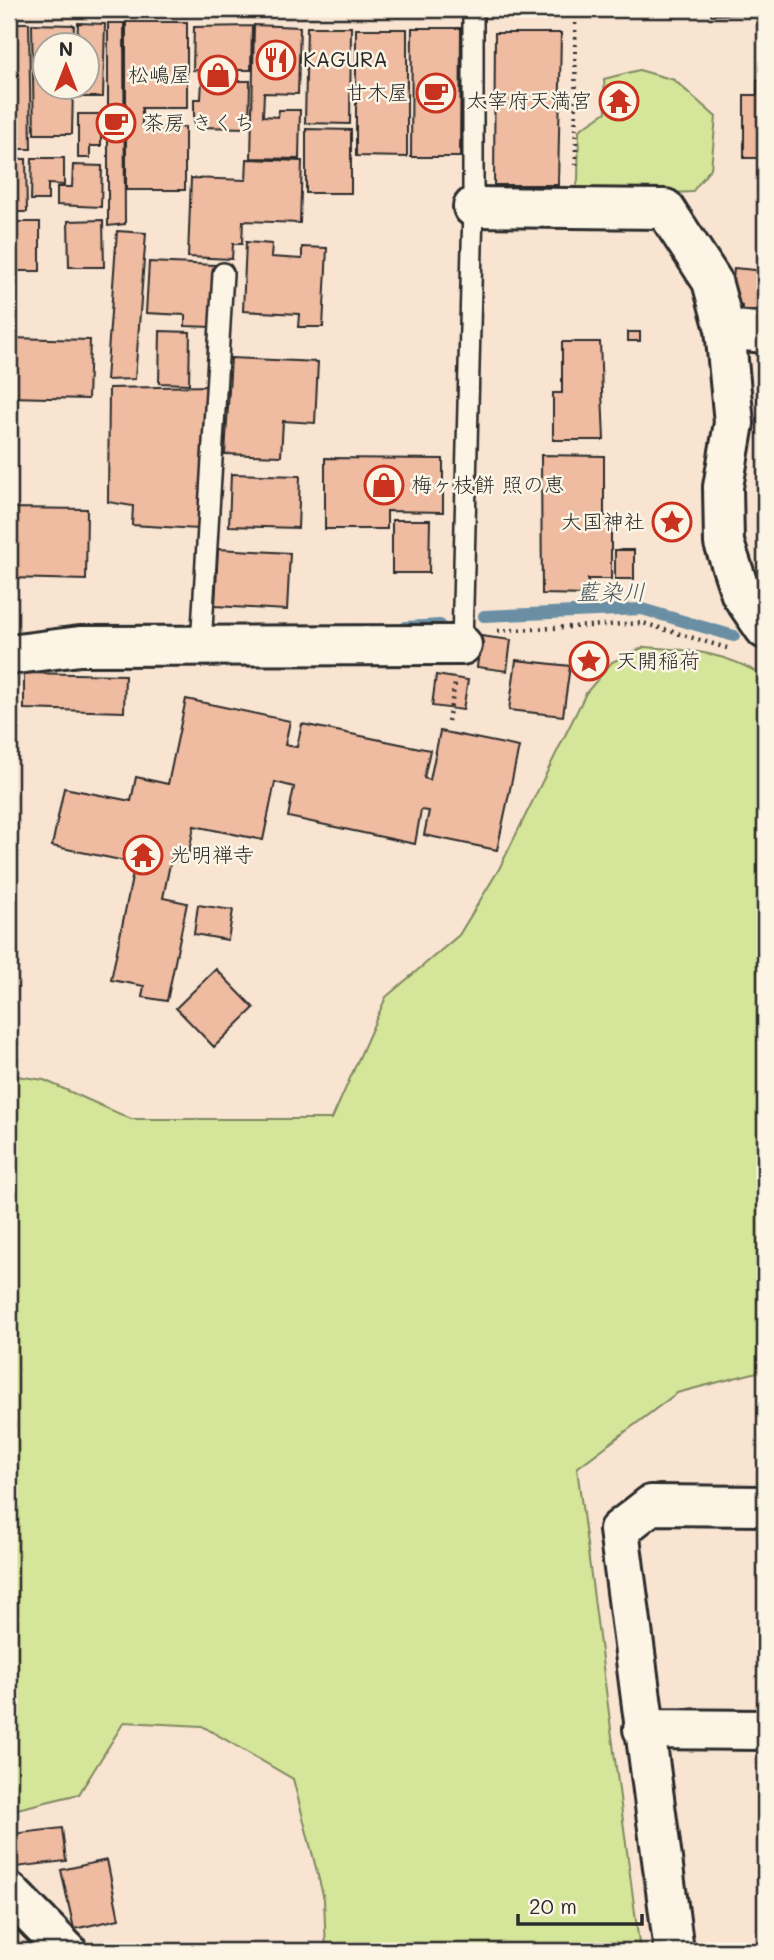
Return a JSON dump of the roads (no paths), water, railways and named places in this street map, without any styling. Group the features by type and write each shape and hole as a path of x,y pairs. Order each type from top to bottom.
{"street":[{"path":"473,207 665,209 712,281 725,329 734,423 723,487 724,543 741,594 765,629"},
{"path":"725,329 765,333"},
{"path":"9,655 80,646 201,646 462,639"},
{"path":"674,1951 619,1530 651,1505 765,1506"},
{"path":"643,1729 765,1730"},
{"path":"9,1892 67,1951"}],"lane":[{"path":"462,639 473,207 473,9"},
{"path":"201,646 223,273"}],"waterway":[{"name":"藍染川","path":"484,616 642,609 734,636"},
{"name":"藍染川","path":"406,627 440,625"}],"place":[{"name":"KAGURA","path":"276,60"},
{"name":"松嶋屋","path":"218,75"},
{"name":"甘木屋","path":"436,93"},
{"name":"太宰府天満宮","path":"619,101"},
{"name":"茶房 きくち","path":"116,123"},
{"name":"梅ヶ枝餅 照の恵","path":"384,485"},
{"name":"大国神社","path":"672,522"},
{"name":"天開稲荷","path":"589,661"},
{"name":"光明禅寺","path":"143,855"}]}
